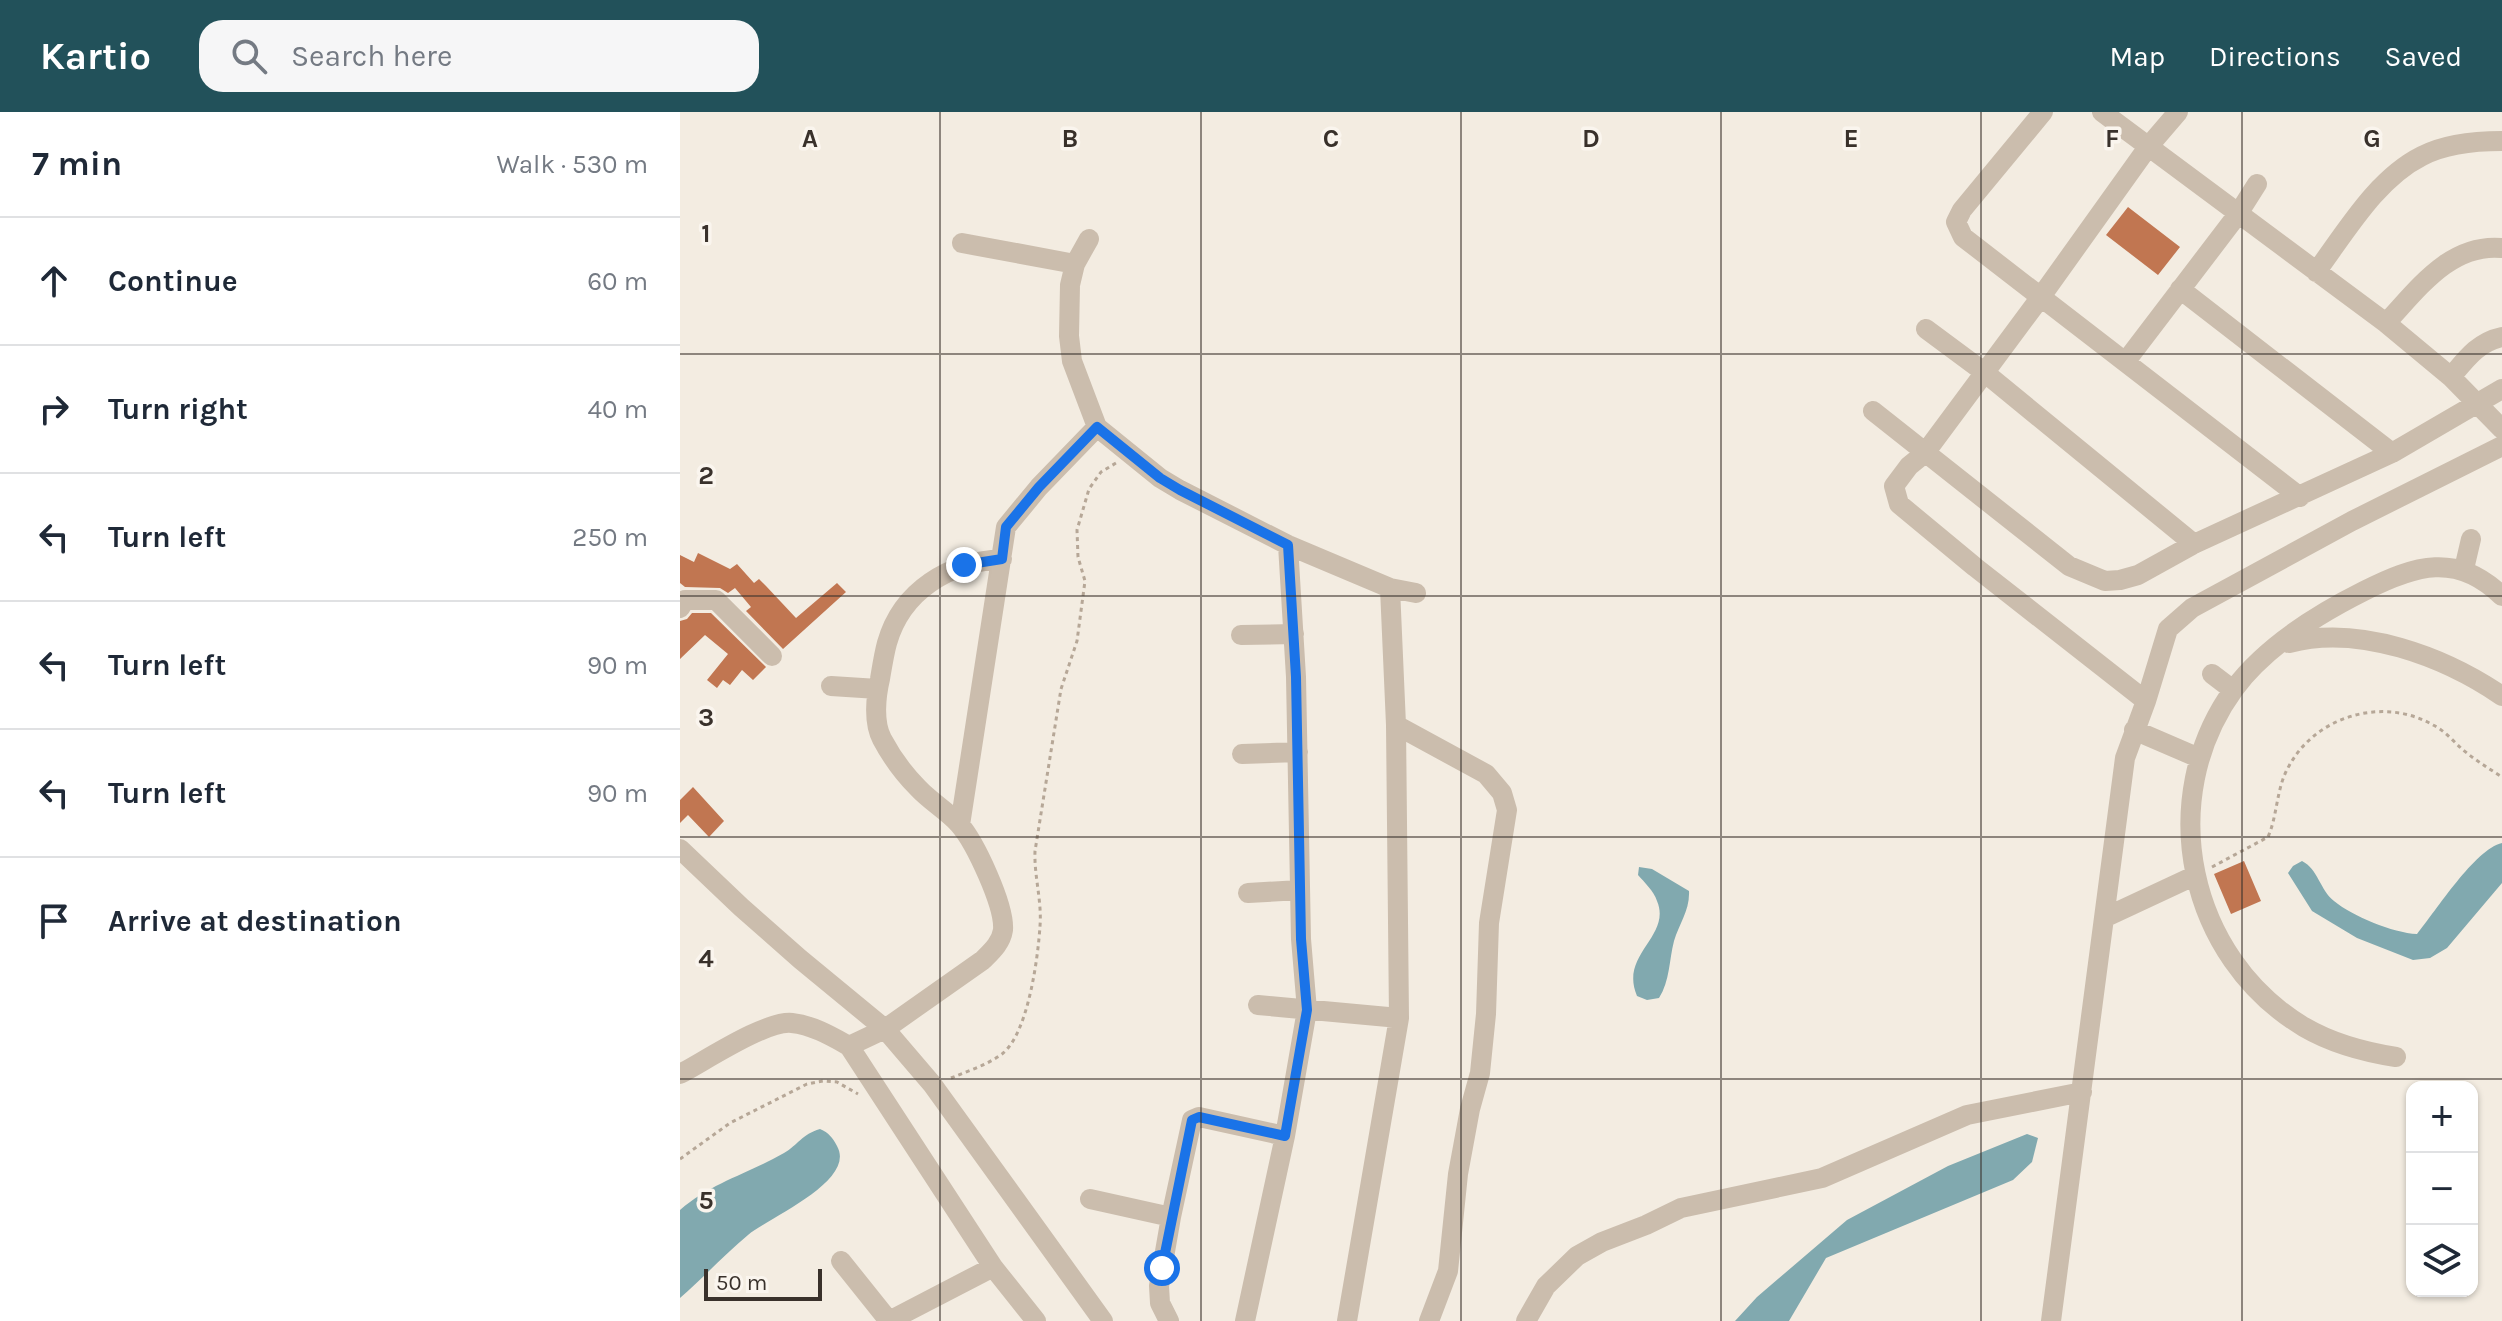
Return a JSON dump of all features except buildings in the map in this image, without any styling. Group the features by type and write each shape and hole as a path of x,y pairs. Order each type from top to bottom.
{"street":[{"path":"2043,112 1962,210 1956,222 1963,237 2300,497"},
{"path":"2102,112 2386,323 2451,377 2502,429"},
{"path":"2146,701 1899,504 1894,486 1909,466 1925,453 2148,147 2178,112"},
{"path":"2316,272 2386,183 2421,156 2471,143 2502,141"},
{"path":"2126,361 2238,214 2257,184"},
{"path":"1089,239 1075,264 1070,285 1069,336 1072,361 1097,427 1160,478 1180,490 1288,545 1390,588 1416,593"},
{"path":"962,243 1075,264"},
{"path":"2386,323 2435,272 2454,257 2473,250 2502,248"},
{"path":"2180,289 2392,453"},
{"path":"1926,329 1984,372 2194,544"},
{"path":"2451,377 2476,348 2490,339 2502,337"},
{"path":"1873,411 2069,566 2105,581 2138,575 2194,544 2392,453 2502,389"},
{"path":"960,825 1006,527 1039,487 1097,427"},
{"path":"2051,1321 2125,758 2168,629 2192,608 2352,521 2502,446"},
{"path":"2464,569 2471,539"},
{"path":"1245,1321 1285,1136 1307,1010 1288,545"},
{"path":"849,1046 885,1029 983,960 996,947 1003,931 1001,911 989,879 960,825 917,788 880,735 876,708 888,640 911,597 935,577 964,565 1002,559"},
{"path":"2396,1057 2364,1052 2333,1042 2296,1021 2254,988 2233,963 2216,936 2194,876 2189,817 2192,787 2199,758 2233,690 2274,647 2343,602 2405,572 2435,567 2464,569 2489,583 2502,596"},
{"path":"1347,1321 1399,1018 1396,725 1390,588"},
{"path":"680,608 685,600 691,598 716,600 772,656"},
{"path":"1241,635 1294,634"},
{"path":"2274,647 2308,638 2336,636 2359,639 2457,668 2502,696"},
{"path":"2212,674 2233,690"},
{"path":"831,686 878,689"},
{"path":"1396,725 1486,774 1502,793 1507,810 1489,923 1486,1014 1480,1073 1458,1174 1448,1271 1429,1321"},
{"path":"2134,730 2199,758"},
{"path":"1242,754 1298,752"},
{"path":"680,849 800,959 885,1029 932,1084 1103,1321"},
{"path":"2104,918 2194,876"},
{"path":"1248,893 1300,890"},
{"path":"1258,1005 1399,1018"},
{"path":"680,1074 770,1026 790,1022 828,1034 849,1046 993,1267 1036,1321"},
{"path":"1526,1321 1546,1286 1577,1256 1681,1208 1822,1178 1967,1115 2082,1092"},
{"path":"1169,1321 1160,1303 1159,1286 1190,1123 1195,1117 1285,1136"},
{"path":"1090,1199 1171,1217"},
{"path":"841,1261 889,1321 993,1267"}],"path":[{"path":"2194,876 2268,837 2279,789 2288,766 2318,731 2346,716 2395,712 2433,725 2478,762 2502,777"}],"water":[{"path":"2502,843 2502,883 2447,948 2430,958 2413,960 2357,938 2312,911 2288,873 2302,861 2312,869 2329,896 2342,907 2385,927 2417,934 2468,868 2491,848"},
{"path":"1639,867 1652,869 1689,891 1665,985 1659,998 1647,1000 1637,996 1633,981 1639,957 1653,936 1660,914 1654,894 1638,875"},
{"path":"820,1129 837,1146 840,1159 834,1172 808,1197 748,1235 680,1298 680,1210 705,1192 784,1153"},
{"path":"2027,1134 2038,1138 2032,1162 2013,1180 1826,1258 1789,1321 1735,1321 1757,1297 1847,1220 1948,1166"}],"route":[{"path":"964,565 1002,559 1006,527 1039,487 1097,427 1160,478 1288,545 1300,798 1301,939 1307,1010 1285,1136 1199,1117 1190,1123 1162,1268"}]}
